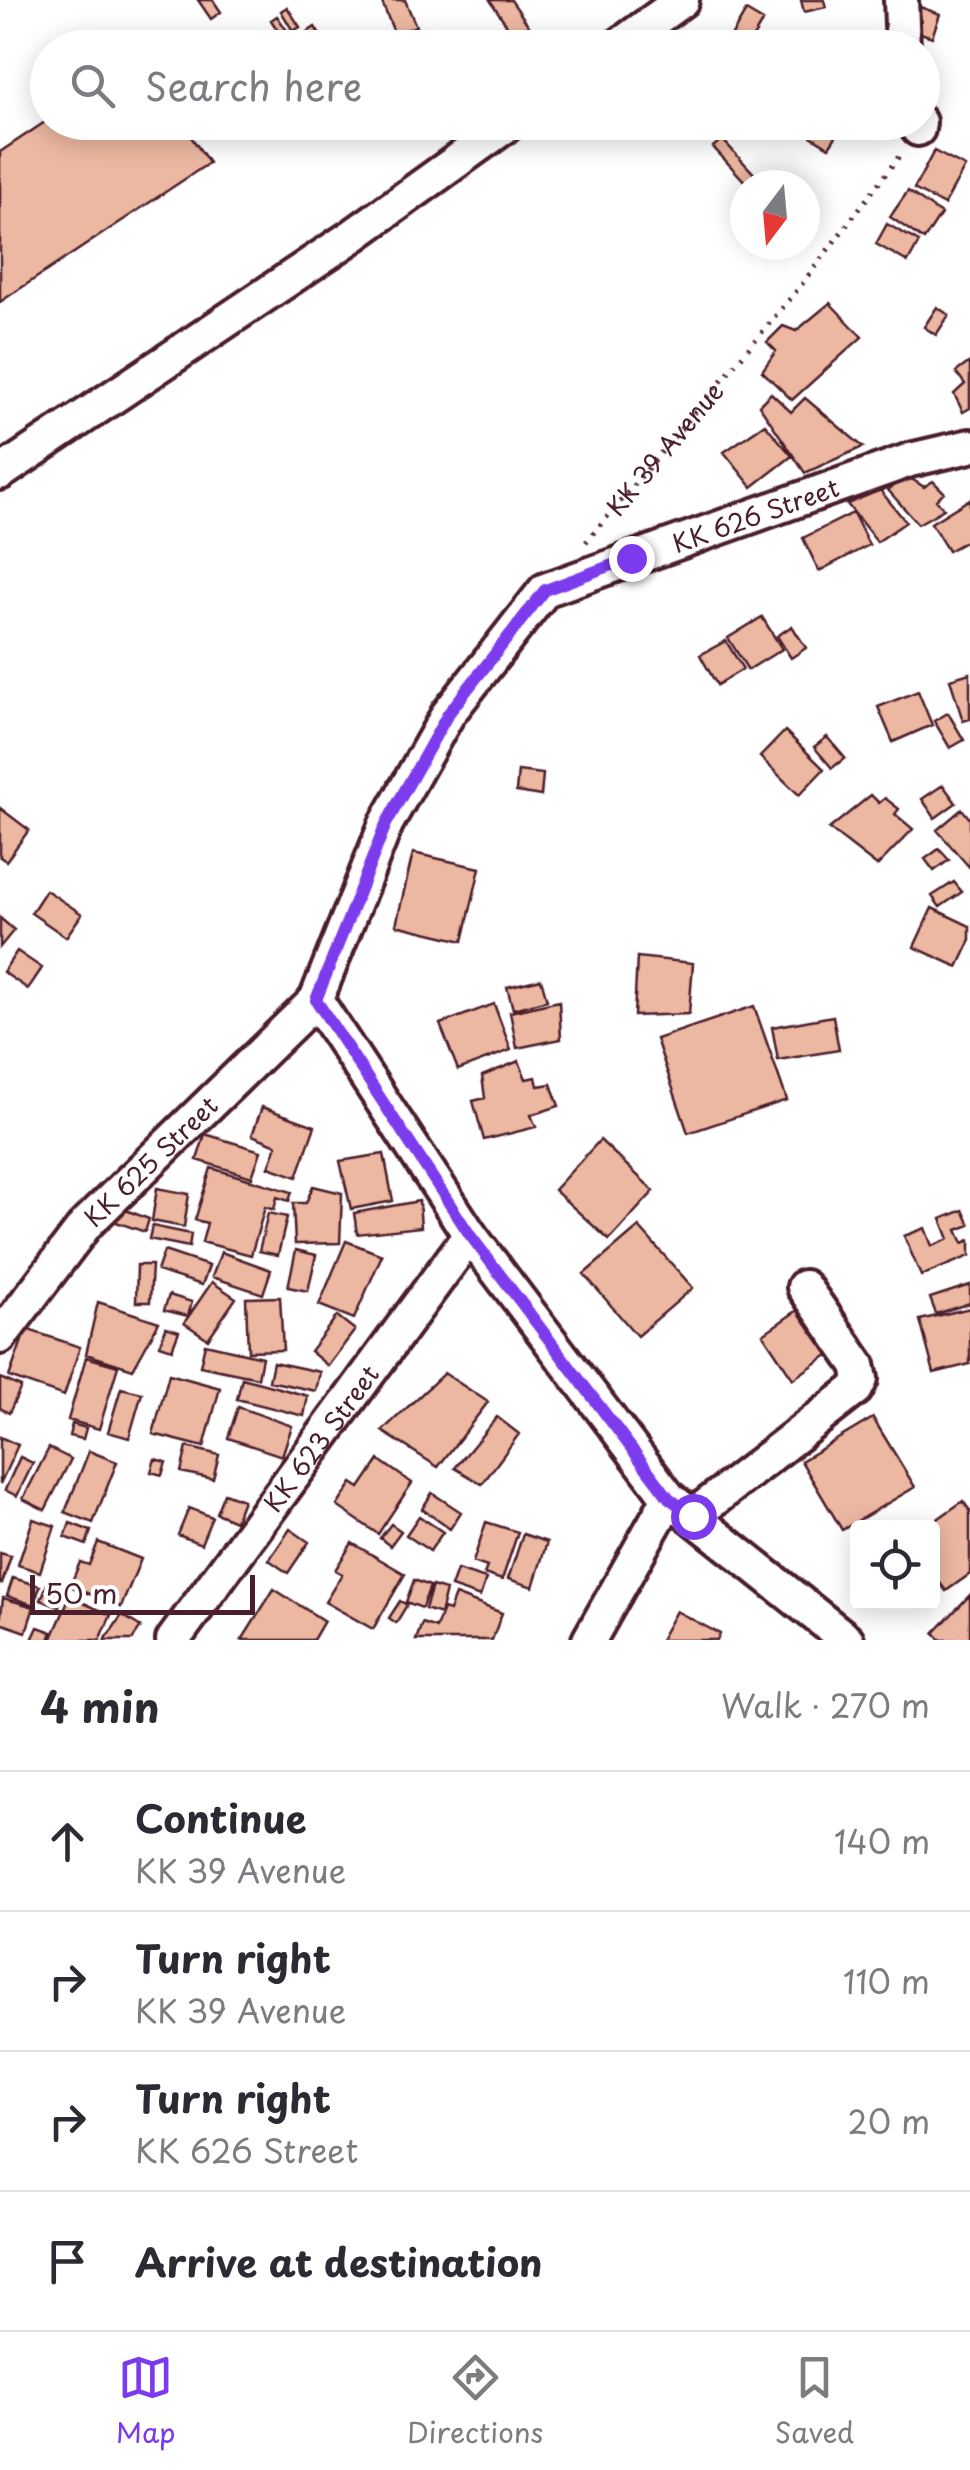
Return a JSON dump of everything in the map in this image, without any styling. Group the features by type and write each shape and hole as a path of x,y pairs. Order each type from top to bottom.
{"street":[{"path":"641,30 682,0"},
{"path":"901,0 902,30"},
{"path":"0,473 354,234 486,140"},
{"name":"KK 626 Street","path":"316,1000 386,824 448,714 545,590 910,460 970,446"},
{"path":"316,1000 470,1235 681,1507 847,1640"},
{"name":"KK 625 Street","path":"0,1337 86,1224 316,1000"},
{"name":"KK 623 Street","path":"173,1640 470,1235"},
{"path":"589,1640 681,1507 856,1388 861,1379 858,1365 804,1287"}],"path":[{"name":"KK 39 Avenue","path":"583,545 800,288 908,140"}],"building":[{"path":"198,0 213,0 221,12 211,19"},
{"path":"381,0 405,0 416,26 393,30"},
{"path":"490,0 511,0 532,30 510,30"},
{"path":"801,0 824,0 826,7 804,12"},
{"path":"914,5 940,14 934,30 906,28"},
{"path":"287,7 300,27 292,30 281,11"},
{"path":"746,11 763,21 758,30 735,30"},
{"path":"277,16 287,30 277,30 271,20"},
{"path":"30,132 30,140 193,140 209,163 0,302 0,152"},
{"path":"721,140 751,170 734,170 713,147"},
{"path":"934,151 965,167 944,205 914,189"},
{"path":"908,191 941,214 924,240 890,217"},
{"path":"887,224 919,242 908,262 876,244"},
{"path":"830,303 862,337 792,400 762,371 776,351 767,342 783,326 796,331"},
{"path":"937,307 949,315 936,335 924,327"},
{"path":"970,362 970,408 963,412 954,394 965,384 956,372"},
{"path":"771,393 791,412 805,398 863,447 805,473 759,405"},
{"path":"765,424 792,456 752,487 724,452"},
{"path":"907,476 924,487 933,481 944,492 936,500 944,509 918,524 888,490"},
{"path":"880,490 906,522 877,542 847,504"},
{"path":"970,499 970,539 948,551 931,523"},
{"path":"853,513 869,545 819,571 803,538"},
{"path":"762,617 782,649 748,670 728,638"},
{"path":"792,626 806,648 791,658 777,636"},
{"path":"726,641 743,669 717,685 700,655"},
{"path":"970,673 970,719 963,721 950,679"},
{"path":"918,691 932,725 893,742 878,707"},
{"path":"948,713 964,740 950,748 934,721"},
{"path":"785,731 824,769 799,795 760,757"},
{"path":"827,737 845,758 832,768 814,747"},
{"path":"518,771 543,774 541,796 516,792"},
{"path":"943,785 956,803 935,818 922,799"},
{"path":"871,795 879,803 885,798 899,809 895,814 913,829 877,866 829,829"},
{"path":"0,808 29,830 6,861 0,857"},
{"path":"962,809 970,819 970,868 937,830"},
{"path":"939,849 949,860 934,871 925,859"},
{"path":"413,853 480,868 463,941 396,925"},
{"path":"954,882 962,892 940,907 932,896"},
{"path":"46,890 82,914 66,937 31,913"},
{"path":"932,908 970,926 970,942 958,967 914,947"},
{"path":"0,918 14,930 0,947"},
{"path":"17,951 42,968 28,989 3,972"},
{"path":"637,957 693,963 689,1014 634,1016"},
{"path":"541,979 547,1000 513,1009 507,987"},
{"path":"559,1001 561,1039 517,1048 510,1012"},
{"path":"494,1004 511,1050 458,1070 440,1024"},
{"path":"754,1006 787,1100 688,1133 656,1039"},
{"path":"833,1016 839,1050 778,1060 772,1027"},
{"path":"519,1061 526,1079 536,1077 538,1086 551,1084 559,1106 531,1115 536,1127 484,1140 473,1101 485,1098 482,1076"},
{"path":"262,1107 315,1126 297,1177 269,1167 277,1145 252,1135"},
{"path":"205,1134 261,1151 252,1177 197,1160"},
{"path":"600,1140 654,1191 609,1240 554,1190"},
{"path":"384,1154 393,1201 351,1209 340,1161"},
{"path":"211,1168 292,1192 289,1201 277,1197 274,1210 265,1207 251,1255 202,1242 207,1223 195,1220"},
{"path":"313,1186 342,1193 340,1243 295,1244 293,1203 306,1203"},
{"path":"157,1188 189,1194 184,1227 152,1221"},
{"path":"419,1201 421,1227 357,1234 354,1213"},
{"path":"118,1207 149,1219 145,1232 113,1221"},
{"path":"963,1210 970,1225 957,1230 963,1243 970,1240 970,1256 921,1276 904,1236 925,1228 932,1246 949,1239 941,1219"},
{"path":"268,1213 287,1217 278,1255 259,1251"},
{"path":"152,1226 191,1234 189,1247 149,1239"},
{"path":"639,1227 693,1288 637,1336 584,1274"},
{"path":"346,1241 382,1255 354,1319 319,1305"},
{"path":"296,1250 316,1255 308,1291 288,1287"},
{"path":"164,1251 209,1266 202,1285 157,1271"},
{"path":"221,1252 271,1270 263,1294 212,1277"},
{"path":"137,1265 152,1265 150,1302 136,1302"},
{"path":"212,1282 236,1298 208,1339 184,1323"},
{"path":"970,1285 970,1303 936,1314 930,1298"},
{"path":"169,1295 192,1302 188,1316 164,1310"},
{"path":"280,1297 283,1350 248,1351 246,1298"},
{"path":"98,1302 159,1322 133,1369 86,1354"},
{"path":"808,1303 838,1348 793,1379 763,1334"},
{"path":"970,1308 970,1364 934,1373 920,1320"},
{"path":"337,1316 355,1330 328,1366 310,1351"},
{"path":"166,1327 179,1331 172,1349 160,1345"},
{"path":"26,1329 80,1347 64,1396 9,1377"},
{"path":"205,1344 262,1357 258,1378 200,1366"},
{"path":"86,1357 118,1366 99,1429 68,1420"},
{"path":"273,1362 320,1372 316,1391 269,1381"},
{"path":"444,1373 488,1402 438,1467 382,1431"},
{"path":"169,1374 220,1388 204,1447 153,1434"},
{"path":"0,1378 21,1387 9,1413 0,1408"},
{"path":"242,1378 308,1396 304,1416 237,1399"},
{"path":"121,1388 142,1393 129,1438 108,1432"},
{"path":"238,1407 292,1426 282,1456 228,1438"},
{"path":"497,1417 519,1434 482,1484 455,1468"},
{"path":"873,1418 915,1487 859,1520 850,1520 850,1525 842,1530 801,1461"},
{"path":"72,1424 86,1428 83,1439 69,1436"},
{"path":"0,1437 18,1445 0,1484"},
{"path":"187,1447 219,1455 213,1479 181,1472"},
{"path":"49,1448 71,1459 45,1510 23,1499"},
{"path":"89,1451 117,1462 93,1523 65,1512"},
{"path":"20,1457 33,1463 17,1496 5,1490"},
{"path":"155,1459 166,1462 162,1475 151,1472"},
{"path":"379,1460 412,1483 378,1534 337,1506 352,1483 360,1488"},
{"path":"224,1493 243,1500 235,1521 216,1513"},
{"path":"432,1493 461,1512 450,1529 422,1509"},
{"path":"963,1501 970,1511 970,1574 946,1591 940,1583 940,1520 936,1520"},
{"path":"189,1508 212,1517 201,1544 178,1535"},
{"path":"419,1516 443,1532 430,1551 406,1535"},
{"path":"33,1519 55,1526 40,1572 18,1565"},
{"path":"486,1522 518,1532 502,1580 484,1574 487,1567 473,1562"},
{"path":"70,1523 91,1531 86,1545 65,1537"},
{"path":"391,1524 401,1531 390,1546 380,1538"},
{"path":"290,1529 309,1542 288,1573 269,1560"},
{"path":"523,1534 547,1542 533,1587 508,1579"},
{"path":"98,1542 141,1559 121,1607 70,1586 80,1562 89,1565"},
{"path":"352,1543 405,1574 373,1629 325,1602 342,1574 335,1570"},
{"path":"0,1553 11,1556 2,1584 0,1584"},
{"path":"457,1570 486,1579 480,1597 451,1587"},
{"path":"13,1578 40,1586 34,1605 7,1596"},
{"path":"414,1580 430,1586 422,1608 406,1602"},
{"path":"47,1584 65,1590 59,1607 41,1600"},
{"path":"432,1586 446,1590 440,1614 425,1609"},
{"path":"274,1589 324,1621 313,1640 242,1640"},
{"path":"455,1595 502,1613 492,1640 416,1640 422,1623 436,1628 443,1609 449,1611"},
{"path":"970,1595 970,1640 941,1640 934,1633"},
{"path":"70,1597 111,1615 100,1640 51,1640"},
{"path":"3,1598 34,1607 26,1632 0,1623"},
{"path":"400,1601 407,1605 396,1623 389,1618"},
{"path":"676,1611 720,1634 717,1640 660,1640"},
{"path":"122,1615 141,1627 132,1640 105,1640"},
{"path":"38,1627 52,1632 49,1640 32,1640"}],"route":[{"path":"631,558 545,590 448,714 386,824 350,906 316,1000 470,1235 669,1498 693,1516"}]}
